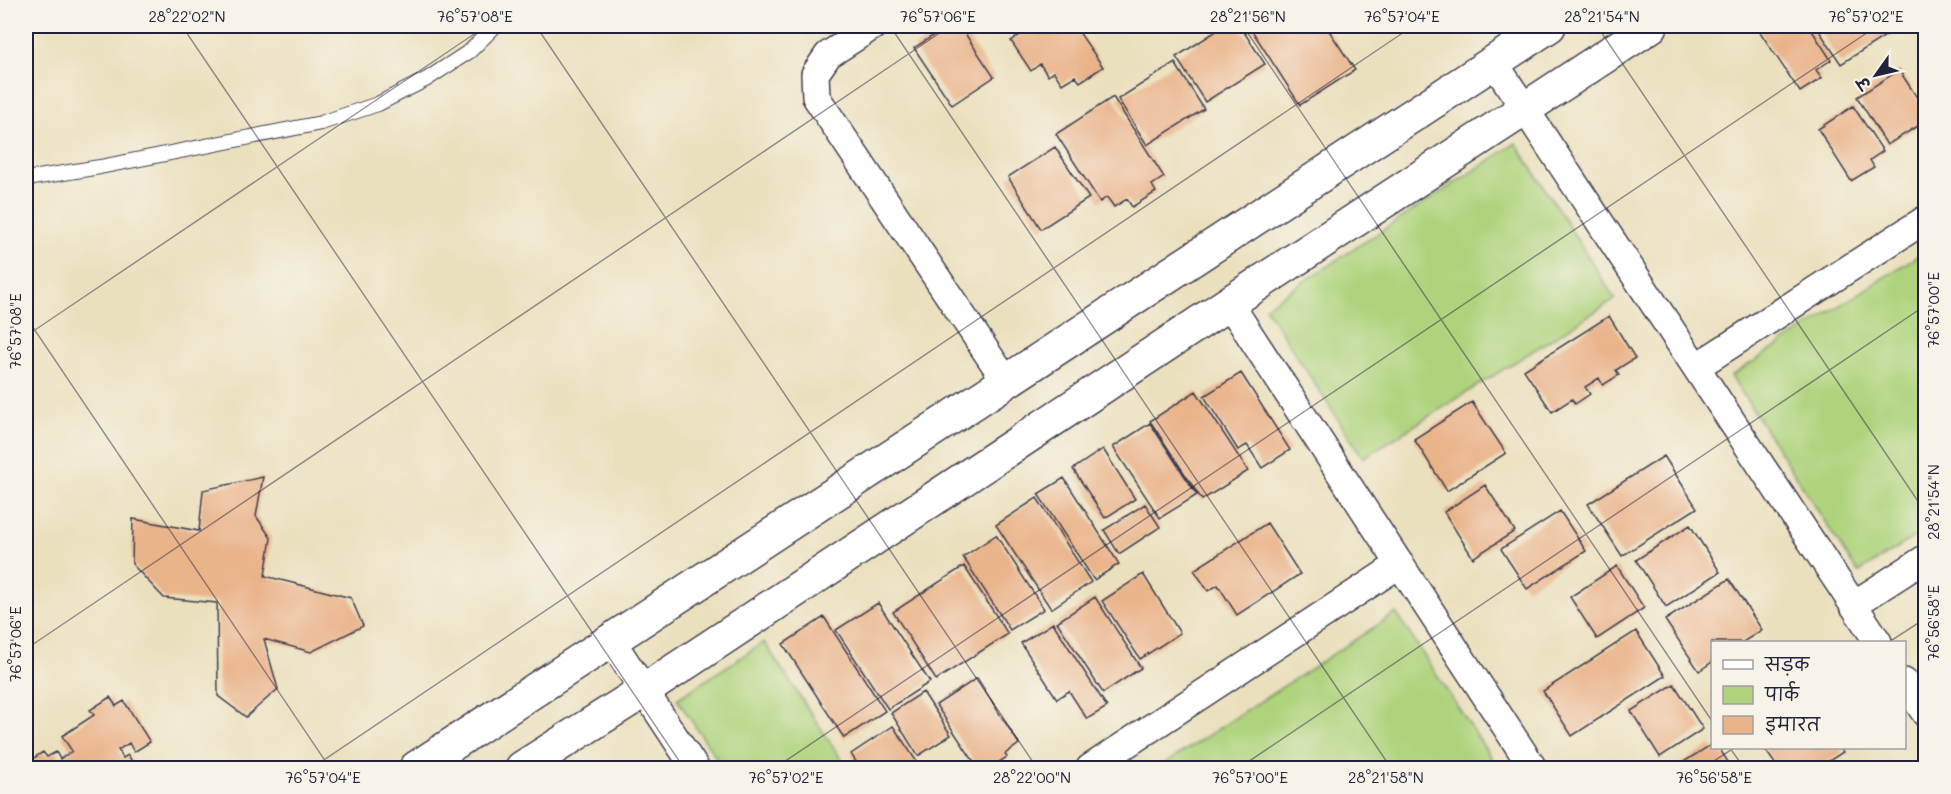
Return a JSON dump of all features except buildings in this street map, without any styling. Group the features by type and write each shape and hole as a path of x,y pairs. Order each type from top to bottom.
{"street":[{"path":"873,26 828,55 815,74 816,97 1006,381"},
{"path":"416,768 1548,26"},
{"path":"522,768 645,690 1651,26"},
{"path":"1493,61 1877,641"},
{"path":"1696,366 1926,219"},
{"path":"1229,303 1533,768"},
{"path":"1853,605 1926,558"},
{"path":"1090,768 1400,564"},
{"path":"611,640 695,768"},
{"path":"1906,684 1926,714"}],"lane":[{"path":"26,180 321,123 378,104 427,79 470,51 495,26"}],"green space":[{"path":"1516,143 1615,299 1363,458 1265,307"},
{"path":"1925,251 1925,530 1858,573 1731,376"},
{"path":"1396,613 1498,768 1158,768"},
{"path":"764,642 847,768 723,768 677,699"}]}
